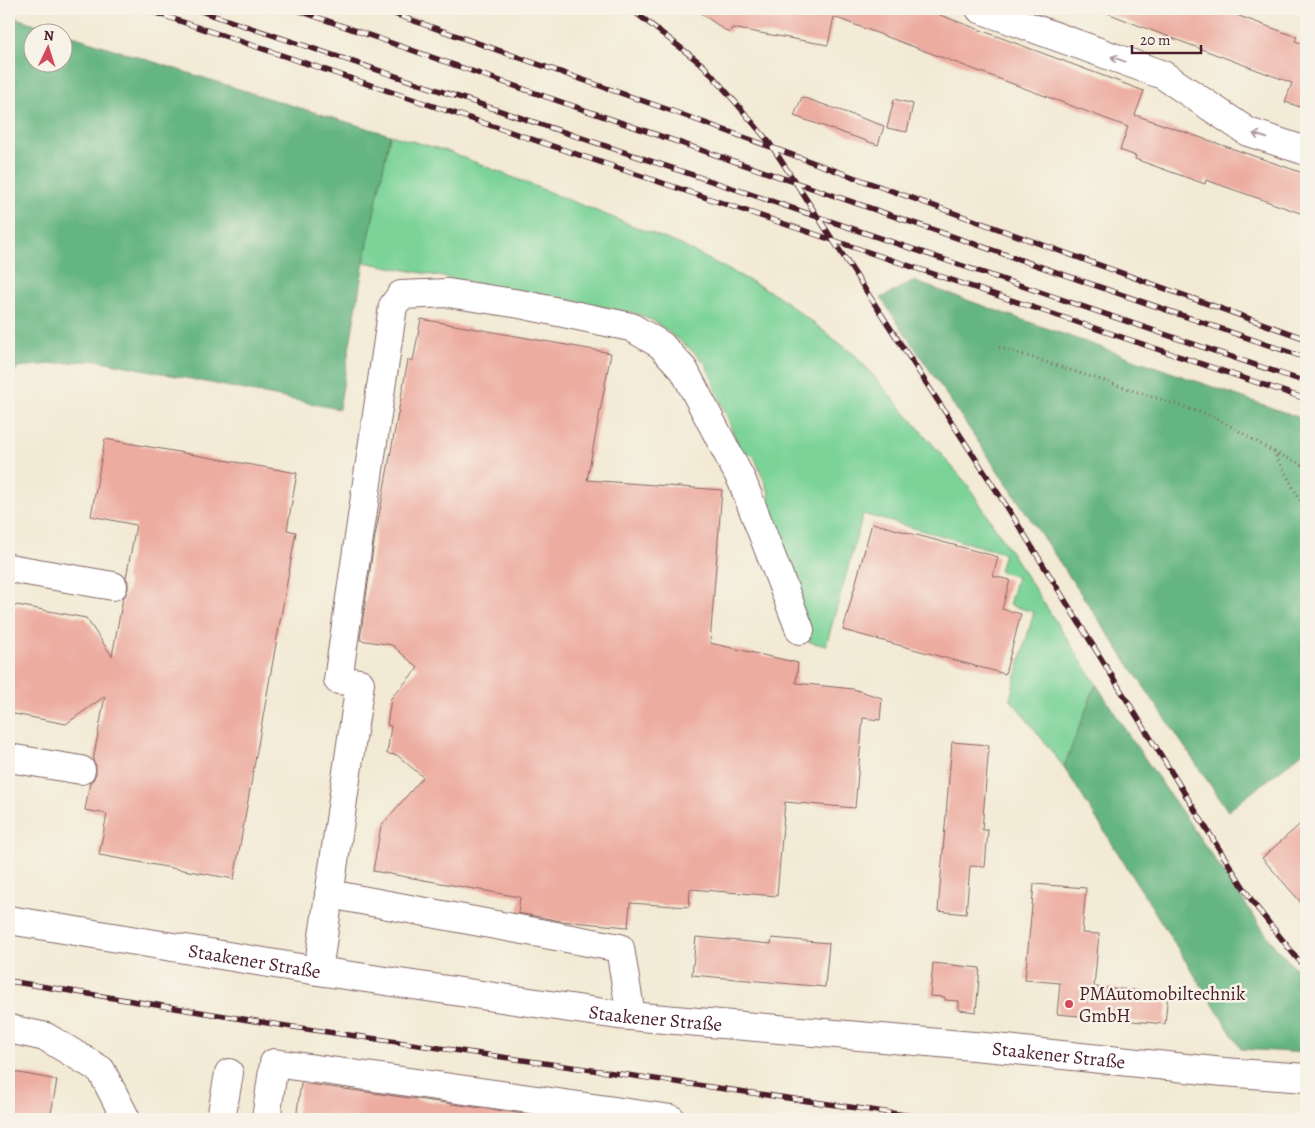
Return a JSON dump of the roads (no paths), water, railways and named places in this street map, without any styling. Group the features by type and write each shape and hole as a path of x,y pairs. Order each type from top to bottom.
{"street":[{"path":"980,9 1163,75 1248,132 1306,151"},
{"path":"318,972 360,683 338,680 393,306 400,295 448,293 520,304 631,328 661,345 684,370 742,481 800,630"},
{"path":"9,568 113,586"},
{"path":"9,758 81,770"},
{"path":"329,894 620,948 630,1016"},
{"name":"Staakener Straße","path":"9,920 318,972 630,1016 996,1048 1224,1072 1306,1078"},
{"path":"9,1029 46,1037 102,1070 126,1119"},
{"path":"266,1119 274,1063 671,1119"},
{"path":"221,1119 229,1073"}],"railway":[{"path":"144,9 1306,399"},
{"path":"194,9 1306,382"},
{"path":"294,9 1306,358"},
{"path":"380,9 672,111 1306,339"},
{"path":"631,9 704,66 769,142 1009,510 1254,904 1306,968"},
{"path":"9,981 286,1026 933,1119"}],"place":[{"name":"PMAutomobiltechnik GmbH","path":"1069,1004"}]}
